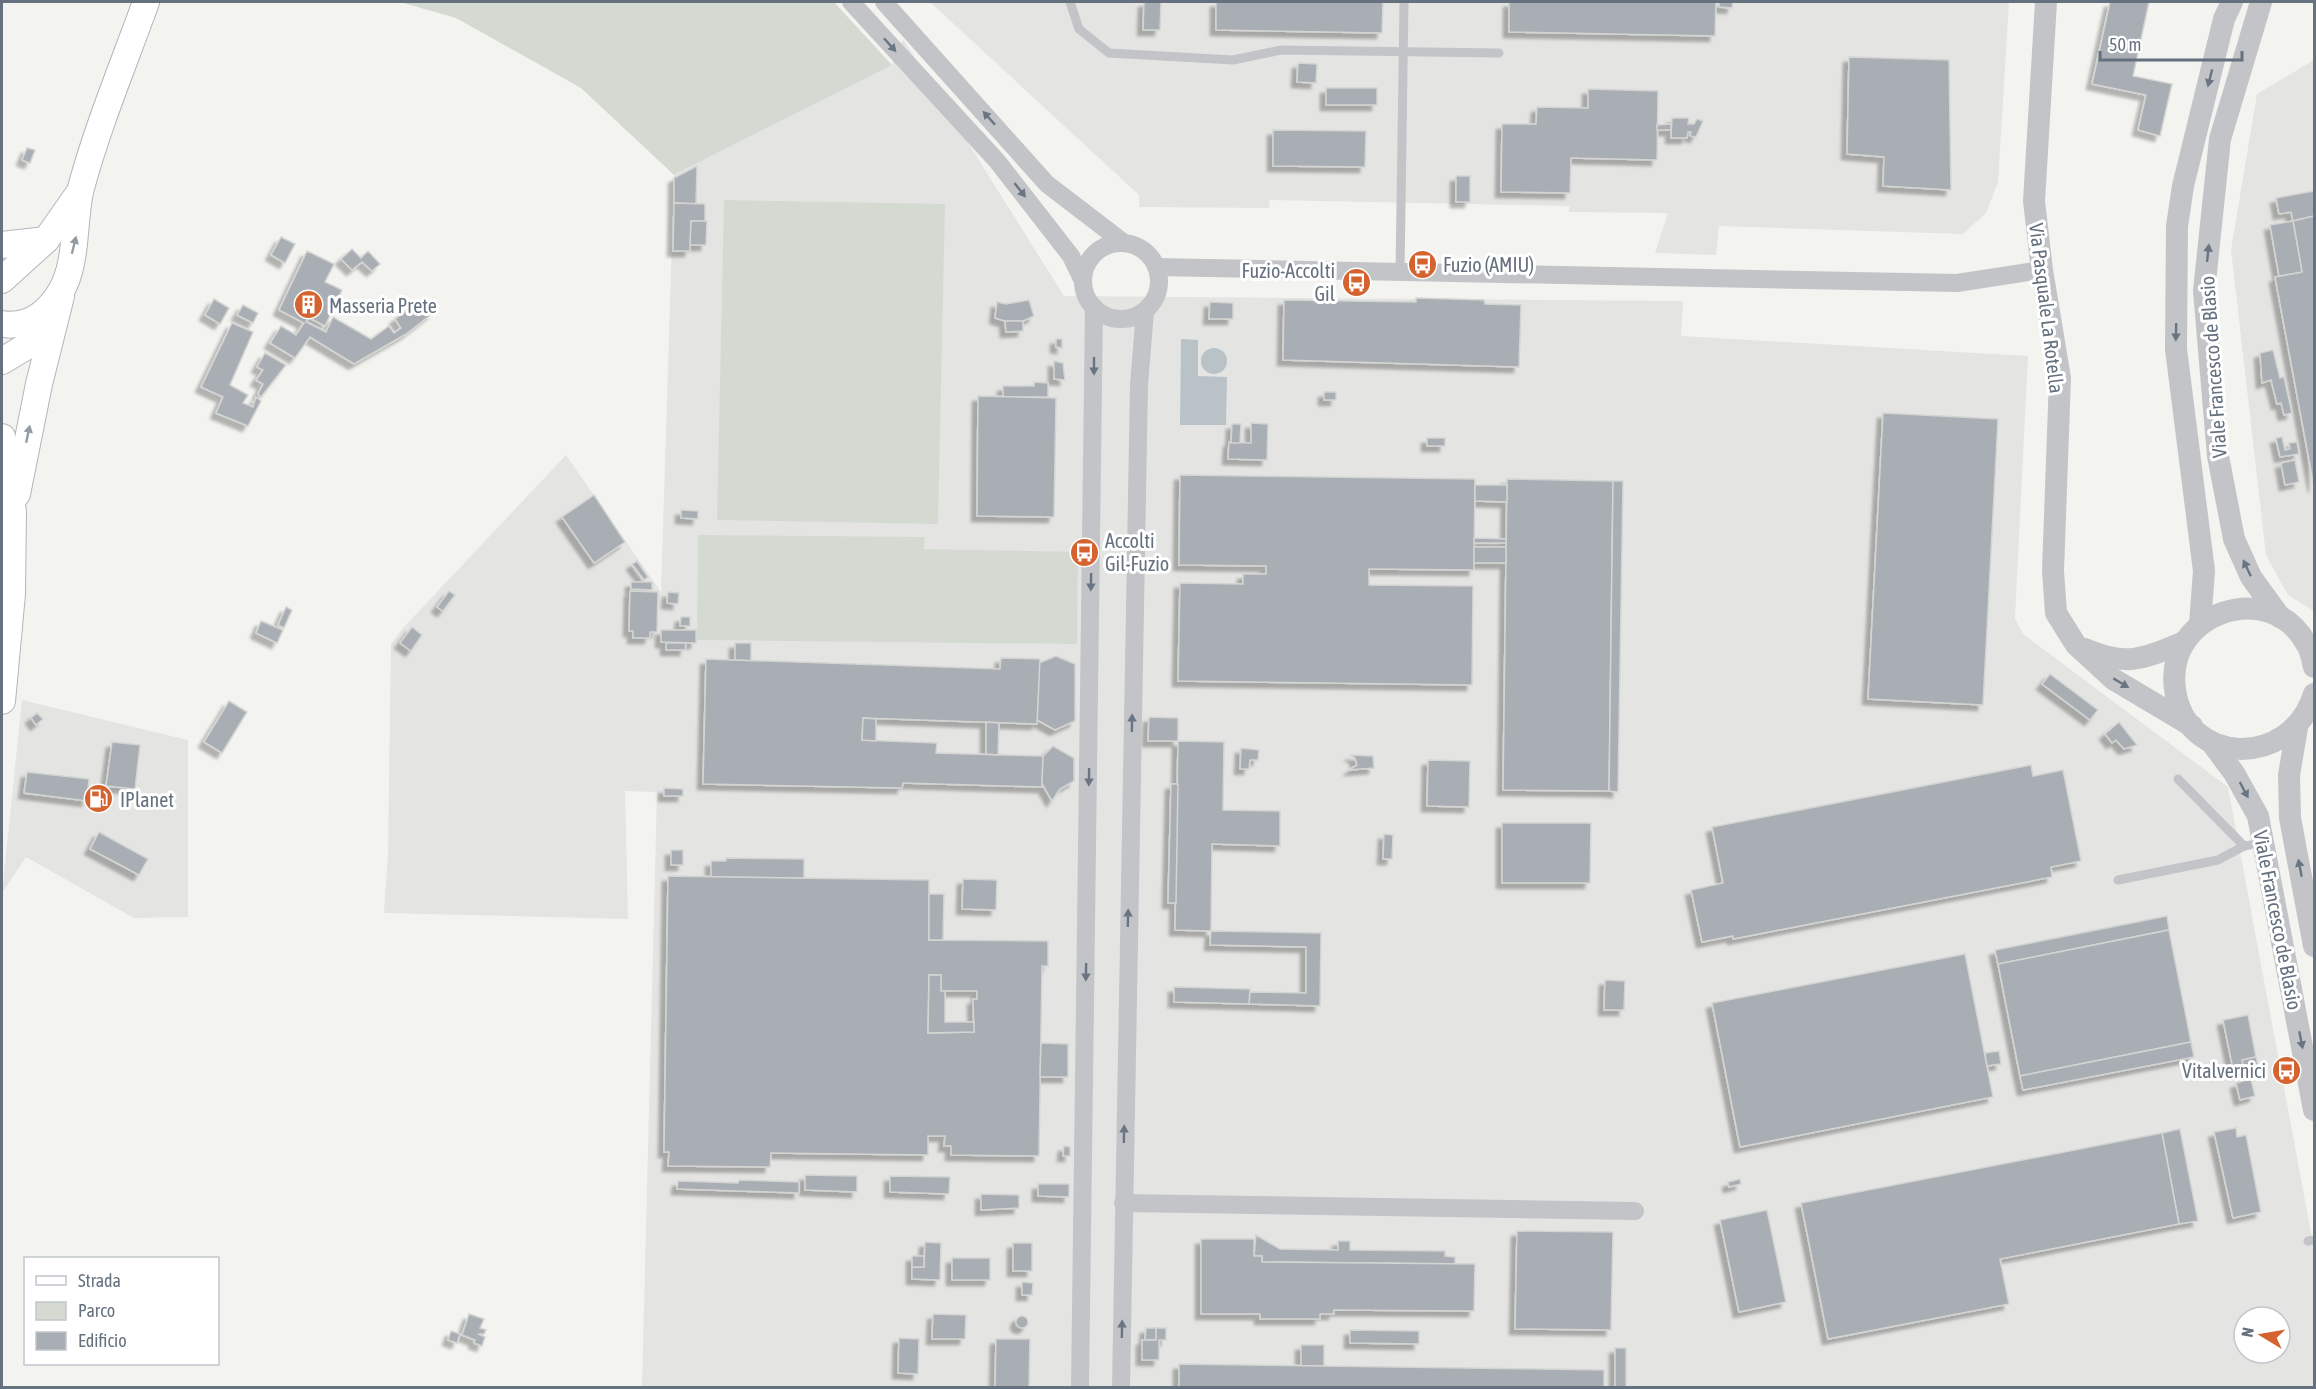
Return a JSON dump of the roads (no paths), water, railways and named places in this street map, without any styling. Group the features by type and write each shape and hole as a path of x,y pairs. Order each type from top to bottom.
{"main road":[{"path":"13,512 54,323 77,233 80,191 146,2"},
{"path":"2,280 46,240 80,191"},
{"path":"2,245 46,240"},
{"path":"2,324 12,326 32,321 47,311 63,290"},
{"path":"2,361 42,337 54,323"},
{"path":"2,442 13,512 12,594 2,701"}],"street":[{"path":"851,2 997,161 1071,256 1083,281 1088,300 1094,307 1113,318 1135,317 1145,311 1158,291 1156,267 1143,250 1124,243 1047,184 884,2"},
{"name":"Via Pasquale La Rotella","path":"2046,2 2034,201 2042,270 2060,378 2053,571 2056,613 2076,645 2113,679 2192,726"},
{"name":"Viale Francesco de Blasio","path":"2200,624 2204,571 2176,349 2178,226 2183,186 2224,19 2232,2"},
{"name":"Viale Francesco de Blasio","path":"2261,2 2220,139 2204,291 2218,456 2234,539 2251,577 2307,644 2314,667"},
{"path":"1083,281 1086,269 1096,254 1111,244 1124,243"},
{"path":"1156,267 1957,283 2042,270"},
{"path":"1080,1388 1094,307"},
{"path":"1121,1388 1138,397 1145,311"},
{"path":"2314,632 2257,609 2238,608 2214,615 2200,624 2184,642 2175,664 2175,688 2179,705 2192,726 2211,742 2230,749 2255,750 2278,742 2297,728 2310,707 2314,694"},
{"path":"2076,645 2105,658 2128,661 2151,656 2184,642"},
{"name":"Viale Francesco de Blasio","path":"2297,728 2289,775 2290,818 2314,946"},
{"name":"Viale Francesco de Blasio","path":"2211,742 2235,773 2258,816 2254,845 2314,1110"},
{"path":"1123,1203 1635,1211"}],"lane":[{"path":"1070,2 1079,29 1109,53 1233,60 1281,50 1499,53"},
{"path":"1400,273 1404,2"},
{"path":"2118,880 2218,860 2254,845 2178,779"}],"place":[{"name":"Fuzio (AMIU)","path":"1422,264"},
{"name":"Fuzio-Accolti Gil","path":"1356,282"},
{"name":"Masseria Prete","path":"308,305"},
{"name":"Accolti Gil-Fuzio","path":"1084,552"},
{"name":"IPlanet","path":"99,799"},
{"name":"Vitalvernici","path":"2287,1070"}]}
